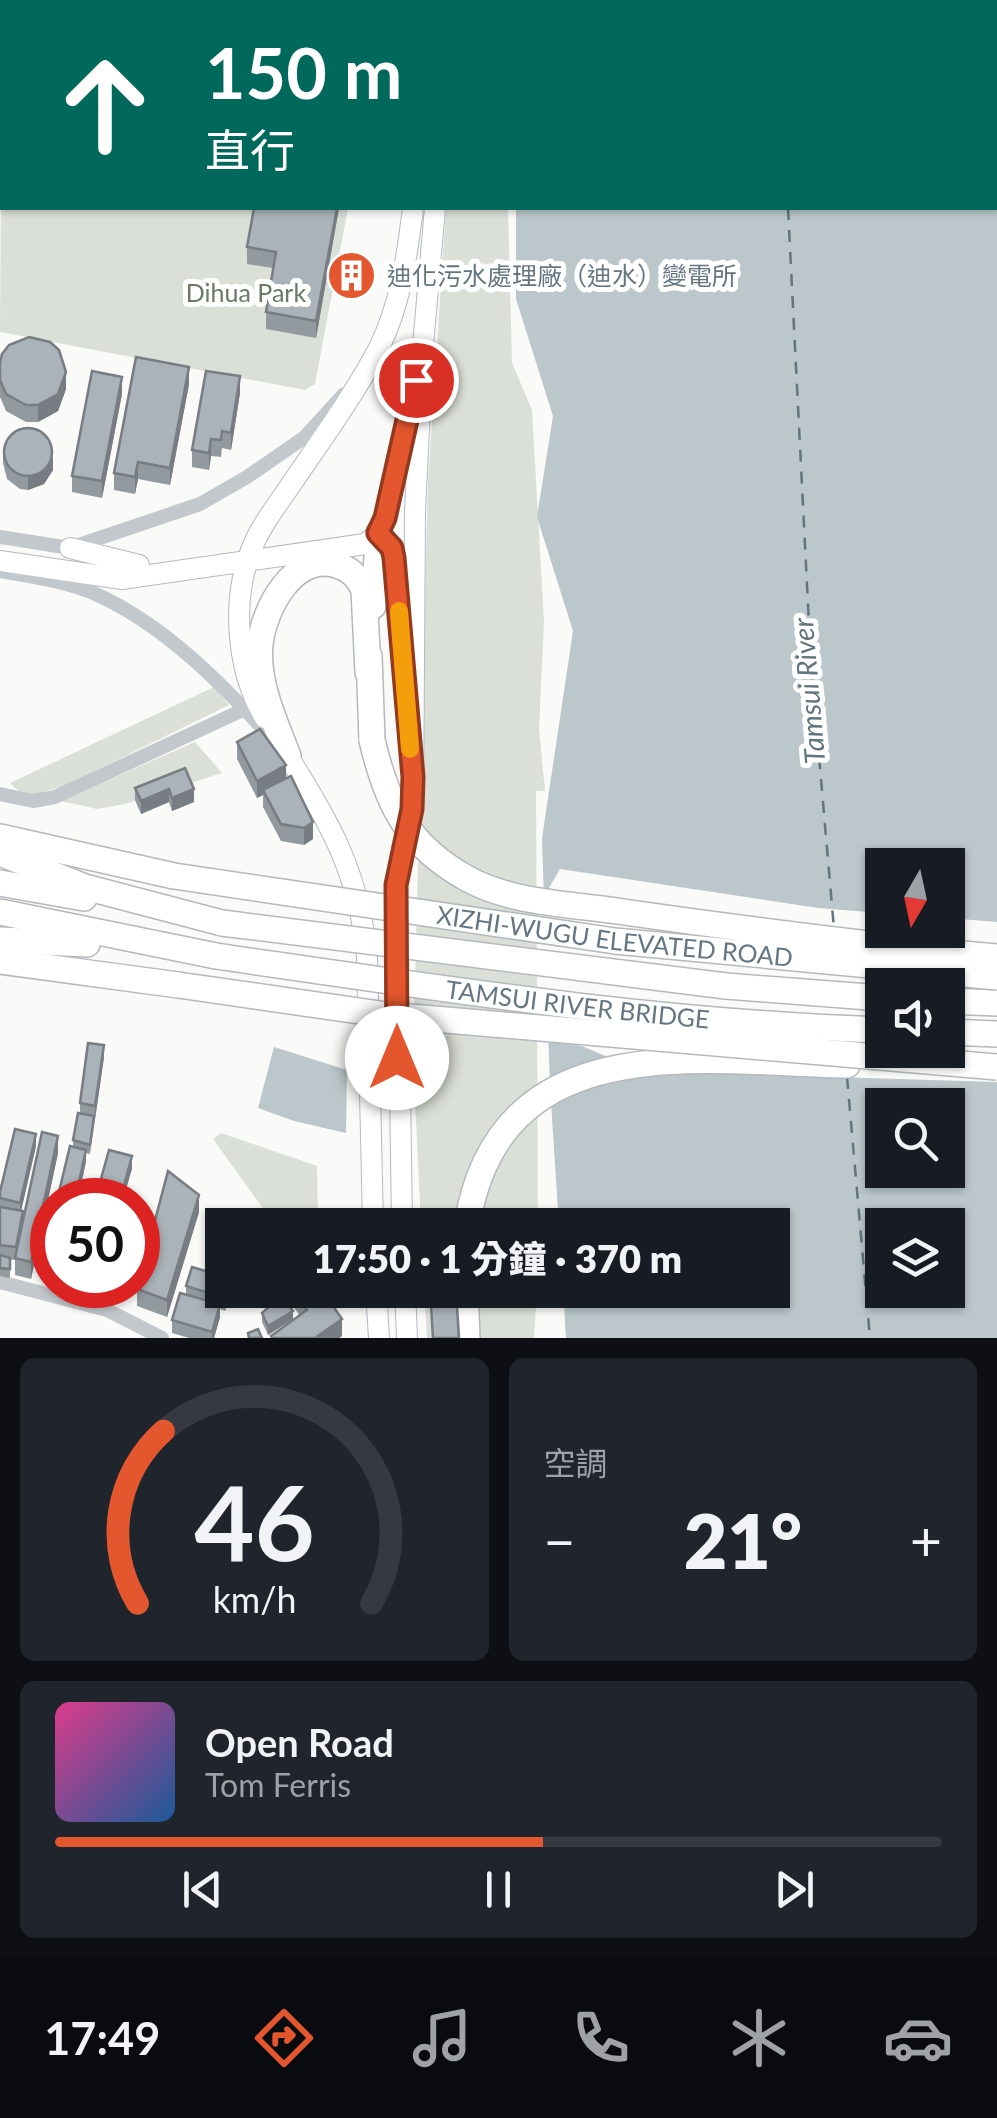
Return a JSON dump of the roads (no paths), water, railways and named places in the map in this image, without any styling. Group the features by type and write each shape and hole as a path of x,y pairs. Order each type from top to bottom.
{"highway":[{"path":"368,672 378,533"},
{"path":"288,756 266,690 260,648 272,603 292,577 310,565 323,563 347,569 364,590 372,740 390,803 414,837 470,880 510,895 688,921 997,957"},
{"name":"XIZHI-WUGU ELEVATED ROAD","path":"0,837 174,876 596,938 997,977"},
{"path":"0,853 85,887 222,923"},
{"path":"0,883 222,923"},
{"path":"0,912 216,956"},
{"name":"TAMSUI RIVER BRIDGE","path":"222,923 726,986 865,997"},
{"path":"0,940 56,941 216,956"},
{"name":"TAMSUI RIVER BRIDGE","path":"216,956 487,995 642,1012 865,1029"},
{"path":"0,961 387,1015 997,1067"},
{"path":"965,1002 997,1003"},
{"path":"965,1033 997,1034"},
{"path":"472,1208 495,1147 524,1110 566,1082 596,1070 684,1061 997,1067"},
{"path":"466,1308 467,1338"}],"main road":[{"path":"372,1208 364,914 349,866 324,813 252,694 243,656 240,600 249,556 368,367 398,300 413,210"},
{"path":"401,1208 396,885 412,809 415,512 423,346 436,210"},
{"path":"378,533 385,518 423,346"},
{"path":"176,572 378,533"},
{"path":"378,533 392,548 394,558 413,777"},
{"path":"70,548 140,571"},
{"path":"0,550 140,571 213,574 240,600"},
{"path":"0,562 105,579 249,556"},
{"path":"54,582 118,593 140,571"},
{"path":"377,1308 379,1338"},
{"path":"406,1308 407,1338"}],"street":[{"path":"0,537 70,548 200,504 305,437 368,367"},
{"path":"0,571 98,596 143,622 198,664 288,756"},
{"path":"0,794 33,801 55,797 245,709"},
{"path":"0,1282 107,1310 162,1338"}],"water":[{"name":"Tamsui River","path":"516,210 997,210 997,1338 566,1338 564,1308 790,1308 790,1208 558,1208 542,838 573,631 537,517 553,416 516,299"},
{"path":"274,1047 347,1070 346,1133 258,1108"}],"place":[{"name":"迪化污水處理廠（迪水）變電所","path":"352,276"}],"park label":[{"name":"Dihua Park","path":"246,293"}]}
